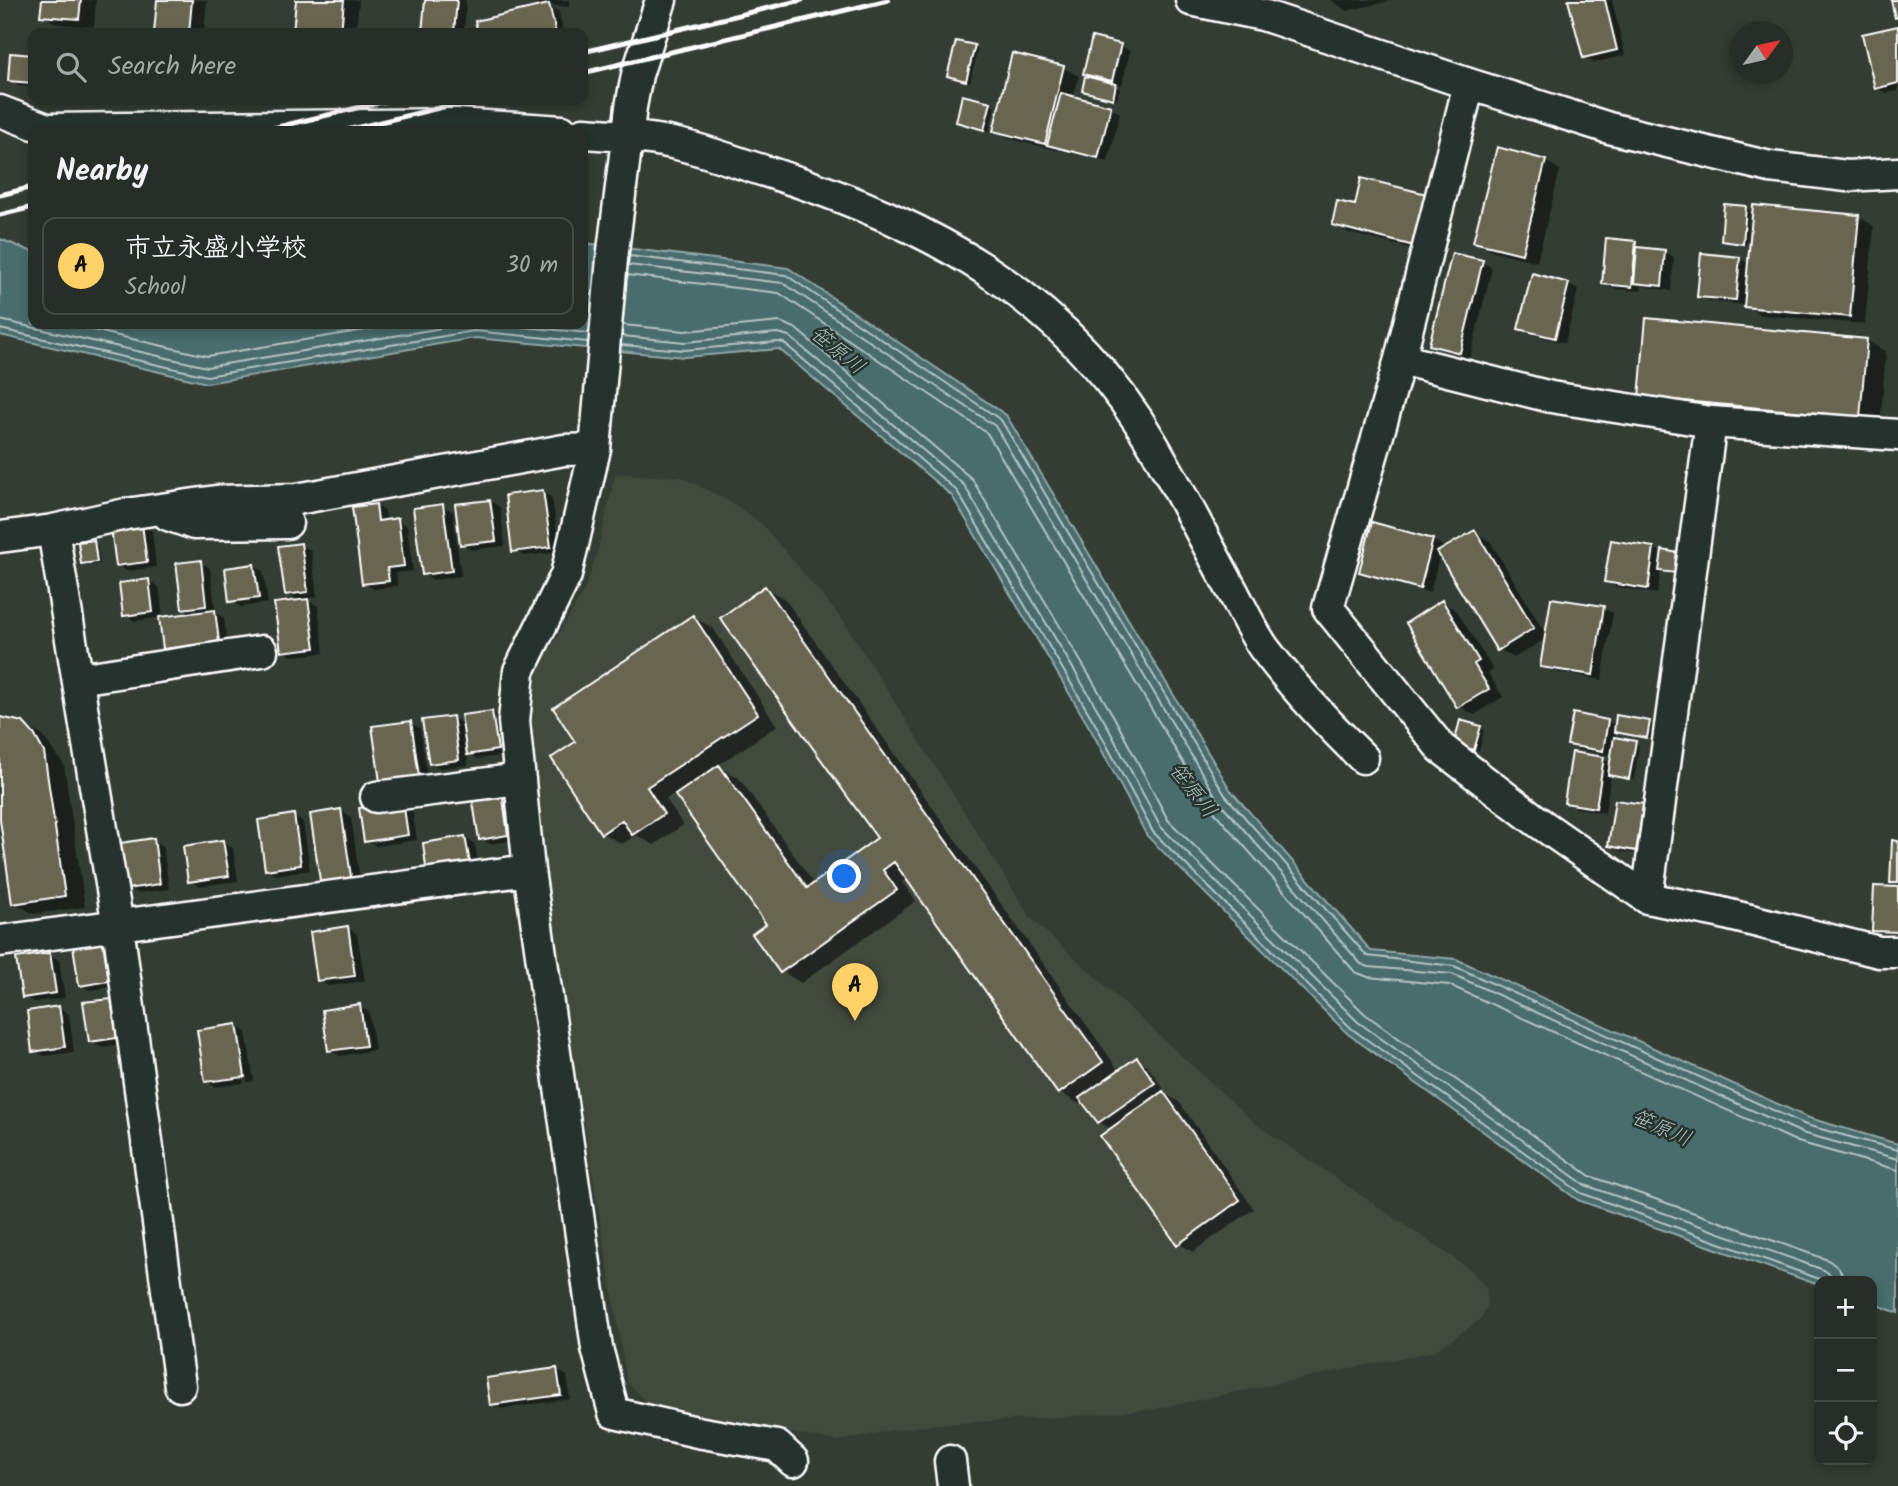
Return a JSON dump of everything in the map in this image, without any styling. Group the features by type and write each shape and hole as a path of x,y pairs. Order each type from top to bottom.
{"street":[{"path":"661,0 637,75 631,107 612,259 596,441 566,575 519,671 514,721 529,870 597,1348 614,1413 696,1432 777,1446 793,1461"},
{"path":"1191,0 1262,15 1609,128 1770,167 1847,176 1898,173"},
{"path":"1469,84 1400,359 1328,608 1441,748 1538,822 1647,898 1718,912 1879,952 1898,952"},
{"path":"0,111 39,126"},
{"path":"292,126 486,126"},
{"path":"588,134 628,144 678,144 842,197 929,235 977,262 1042,312 1088,356 1152,442 1263,646 1313,709 1363,758"},
{"path":"1400,359 1551,397 1712,422 1898,435"},
{"path":"1647,898 1712,422"},
{"path":"0,537 216,500 298,499 564,450 596,441"},
{"path":"164,508 168,515 194,524 287,523"},
{"path":"53,530 118,926 180,1386"},
{"path":"78,679 262,651"},
{"path":"376,797 520,779"},
{"path":"0,941 529,870"}],"shaded area":[{"path":"615,474 682,477 736,505 762,524 843,620 1031,918 1256,1124 1470,1269 1486,1287 1488,1305 1480,1320 1435,1351 1155,1409 939,1424 839,1441 654,1411 627,1382 549,913 530,722 538,669 584,591 597,554"}],"water":[{"name":"笹原川","path":"0,239 28,250 28,329 588,329 588,244 788,268 1006,415 1231,791 1371,951 1456,959 1809,1118 1898,1144 1898,1313 1877,1305 1877,1276 1814,1276 1814,1283 1578,1200 1348,1034 1147,836 1091,730 952,496 779,349 685,357 475,338 207,383 0,335"}],"building":[{"path":"42,0 81,0 79,19 40,16"},
{"path":"157,0 192,0 189,28 154,28"},
{"path":"296,0 344,0 341,28 293,28"},
{"path":"425,0 457,0 454,28 422,28"},
{"path":"1568,0 1605,0 1617,50 1583,58"},
{"path":"1891,0 1898,0 1898,17 1895,18"},
{"path":"549,4 555,28 477,28 475,21"},
{"path":"1898,26 1898,83 1875,89 1862,34"},
{"path":"1092,37 1121,44 1112,81 1083,74"},
{"path":"956,41 975,45 966,81 947,76"},
{"path":"10,53 28,55 28,83 8,81"},
{"path":"1012,53 1064,66 1045,144 993,131"},
{"path":"1085,76 1116,84 1113,99 1082,91"},
{"path":"1061,93 1111,106 1098,158 1047,145"},
{"path":"962,95 991,102 984,130 956,122"},
{"path":"1497,147 1546,160 1522,254 1473,242"},
{"path":"1361,178 1427,194 1414,246 1332,225 1337,201 1355,205"},
{"path":"1724,204 1746,206 1743,244 1721,241"},
{"path":"1753,205 1859,215 1850,317 1744,307"},
{"path":"1606,238 1636,241 1632,287 1602,284"},
{"path":"1637,247 1665,250 1662,286 1634,283"},
{"path":"1452,253 1483,260 1460,353 1429,345"},
{"path":"1701,253 1740,257 1736,300 1697,297"},
{"path":"1532,273 1569,283 1555,338 1518,329"},
{"path":"1646,318 1867,339 1860,417 1639,397"},
{"path":"543,490 551,547 512,552 505,495"},
{"path":"490,500 496,541 460,545 455,504"},
{"path":"376,504 378,521 398,518 404,566 387,568 389,581 362,584 352,507"},
{"path":"443,504 452,571 422,575 413,508"},
{"path":"1372,522 1433,539 1420,589 1359,572"},
{"path":"142,524 147,562 116,566 111,528"},
{"path":"1475,530 1534,628 1497,651 1437,552"},
{"path":"94,540 97,562 81,564 78,542"},
{"path":"1611,540 1654,547 1648,589 1604,582"},
{"path":"301,543 308,592 285,595 278,546"},
{"path":"1662,550 1679,553 1676,573 1659,571"},
{"path":"201,560 206,606 182,609 176,563"},
{"path":"254,564 259,598 229,602 225,568"},
{"path":"149,579 153,612 123,616 119,583"},
{"path":"765,586 1103,1062 1058,1094 894,862 883,870 897,890 780,973 752,934 766,924 675,795 719,765 807,888 877,838 720,618"},
{"path":"1551,598 1604,606 1593,675 1540,667"},
{"path":"308,599 315,648 281,652 274,603"},
{"path":"1442,600 1479,661 1474,664 1489,689 1457,708 1406,623"},
{"path":"215,610 219,642 163,649 159,617"},
{"path":"693,615 758,714 647,787 664,814 632,835 622,820 601,834 551,758 575,742 553,708"},
{"path":"492,711 498,750 467,755 461,715"},
{"path":"1573,713 1608,720 1603,751 1567,745"},
{"path":"1616,715 1650,721 1647,738 1614,732"},
{"path":"453,716 459,760 429,764 422,720"},
{"path":"0,717 23,722 34,734 44,752 65,896 12,904 0,820"},
{"path":"1460,720 1481,726 1474,750 1454,744"},
{"path":"411,721 420,783 381,789 372,726"},
{"path":"1614,737 1636,741 1629,779 1608,775"},
{"path":"1572,752 1604,757 1596,808 1564,803"},
{"path":"502,791 508,835 479,840 472,796"},
{"path":"1615,800 1644,804 1636,851 1608,846"},
{"path":"403,801 408,835 364,842 359,808"},
{"path":"341,809 352,883 321,887 310,814"},
{"path":"294,814 301,865 265,870 258,820"},
{"path":"465,836 471,869 427,875 423,843"},
{"path":"154,838 160,884 127,889 120,843"},
{"path":"223,840 229,876 188,882 183,846"},
{"path":"1892,840 1898,841 1898,883 1890,883"},
{"path":"1874,886 1898,887 1898,932 1872,931"},
{"path":"348,926 355,976 317,981 310,932"},
{"path":"103,942 109,981 79,986 73,946"},
{"path":"50,953 56,993 22,998 16,958"},
{"path":"111,999 117,1038 89,1042 83,1002"},
{"path":"360,1004 366,1046 328,1051 322,1010"},
{"path":"59,1006 65,1047 32,1052 27,1011"},
{"path":"237,1024 245,1077 205,1082 197,1030"},
{"path":"1137,1057 1155,1083 1098,1123 1079,1098"},
{"path":"1163,1091 1240,1200 1177,1245 1100,1136"},
{"path":"557,1368 561,1395 490,1405 486,1378"}],"railway":[{"path":"588,51 802,0"},
{"path":"588,72 888,0"},
{"path":"282,126 369,105"},
{"path":"364,126 451,105"},
{"path":"0,195 28,188"},
{"path":"0,215 28,208"}],"place":[{"name":"市立永盛小学校","path":"855,1021"}]}
